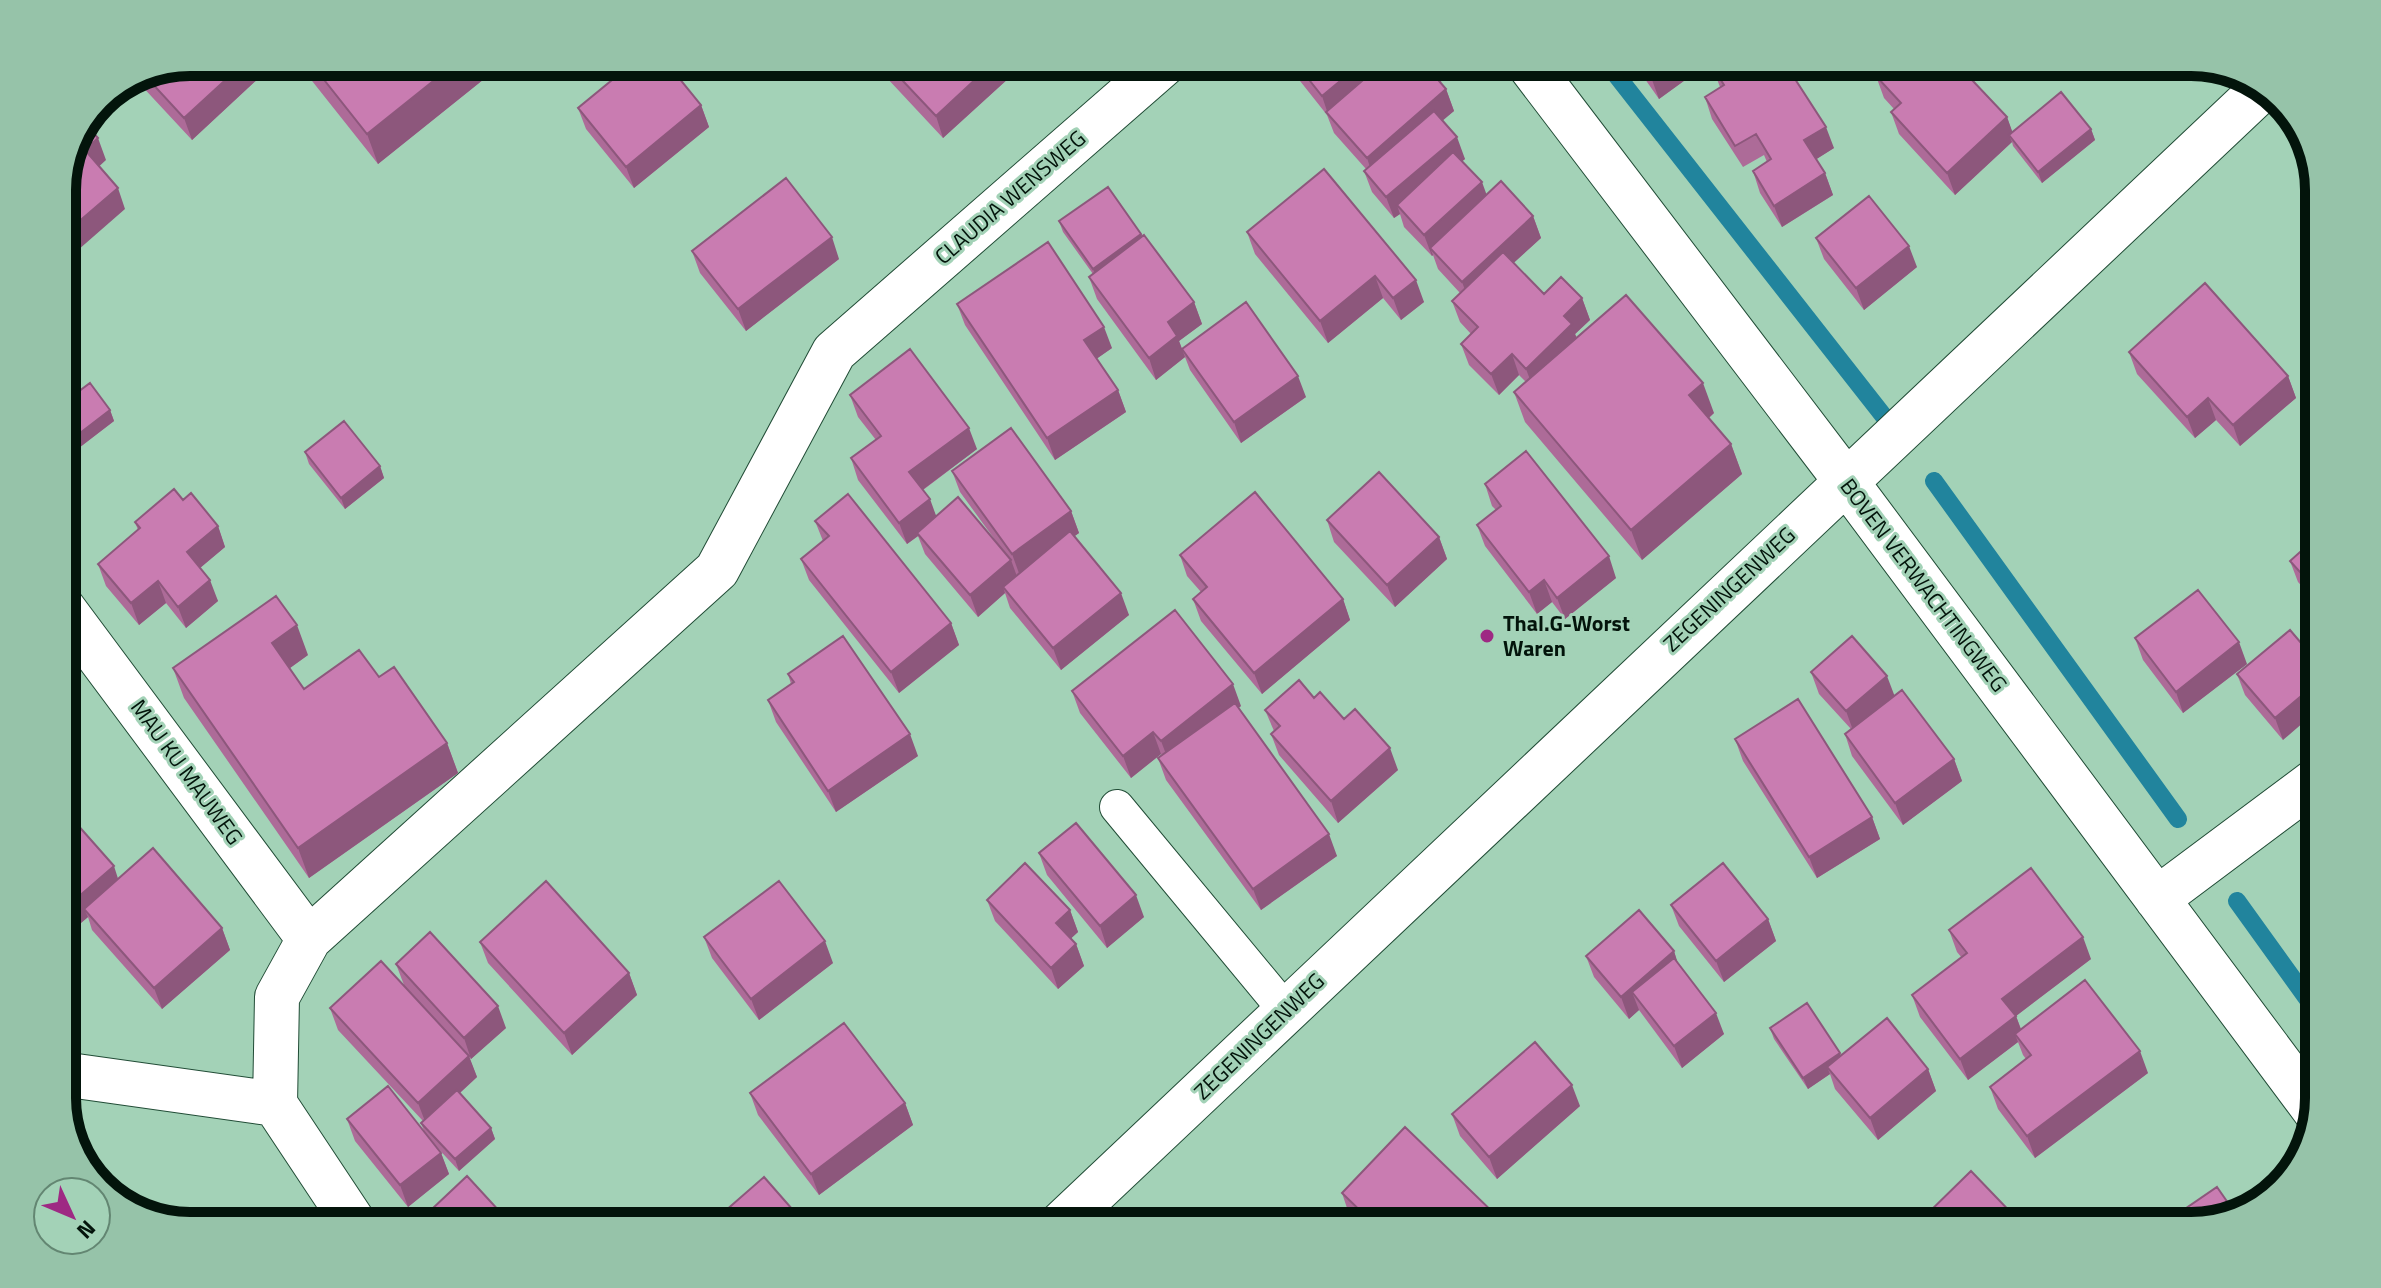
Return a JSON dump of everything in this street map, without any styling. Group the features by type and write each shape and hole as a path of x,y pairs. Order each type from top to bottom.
{"street":[{"name":"CLAUDIA WENSWEG","path":"275,1104 277,997 309,939 717,570 834,352 1150,76"},
{"name":"BOVEN VERWACHTINGWEG","path":"1538,76 1845,480 2305,1097"},
{"name":"ZEGENINGENWEG","path":"1074,1212 2255,95"},
{"name":"MAU KU MAUWEG","path":"76,626 309,939"},
{"path":"2157,899 2305,788"},
{"path":"76,1076 275,1104 347,1212"}],"lane":[{"path":"1117,807 1286,1011"}],"building":[{"path":"230,76 184,118 152,83 167,78"},
{"path":"321,76 440,76 367,134"},
{"path":"617,76 677,76 701,105 626,167 578,108"},
{"path":"898,76 979,76 936,116"},
{"path":"1306,76 1346,76 1322,96"},
{"path":"1368,76 1435,76 1446,89 1367,158 1326,112"},
{"path":"1718,76 1793,76 1826,127 1804,140 1825,173 1774,206 1753,171 1771,159 1756,134 1735,146 1705,97 1724,85"},
{"path":"1876,76 1968,76 2007,117 1947,173 1891,112 1901,103"},
{"path":"2061,92 2091,129 2038,172 2009,135"},
{"path":"1434,111 1457,137 1386,197 1364,171"},
{"path":"92,132 98,138 85,150 118,188 76,224 76,182 80,160"},
{"path":"1453,152 1482,182 1424,235 1397,205"},
{"path":"1324,169 1416,280 1393,298 1375,276 1320,321 1247,232"},
{"path":"786,178 832,237 738,309 692,251"},
{"path":"1501,181 1533,216 1462,282 1430,248"},
{"path":"1108,187 1141,234 1093,269 1059,221"},
{"path":"1869,196 1909,246 1856,288 1816,238"},
{"path":"1144,235 1194,302 1168,322 1177,336 1149,358 1089,277"},
{"path":"1048,242 1104,327 1084,340 1118,390 1047,438 957,304"},
{"path":"1503,252 1544,294 1561,277 1582,298 1564,316 1572,324 1526,369 1512,354 1491,374 1461,344 1478,327 1452,301"},
{"path":"2205,283 2288,376 2233,425 2208,398 2187,417 2129,352"},
{"path":"1626,295 1703,383 1689,395 1731,444 1631,530 1514,392"},
{"path":"1246,302 1298,376 1234,422 1182,349"},
{"path":"910,349 969,428 909,472 930,499 899,523 851,458 881,436 850,395"},
{"path":"90,383 110,410 76,436 76,394"},
{"path":"344,421 380,466 341,498 305,452"},
{"path":"1011,428 1071,511 1012,554 952,471"},
{"path":"1526,451 1609,556 1557,598 1544,580 1529,592 1477,525 1501,506 1485,484"},
{"path":"1379,472 1439,537 1387,585 1327,520"},
{"path":"174,489 183,500 191,493 218,526 187,552 210,580 178,607 158,581 131,603 98,564 140,528 135,522"},
{"path":"1255,492 1343,599 1254,673 1193,599 1207,587 1180,555"},
{"path":"848,494 951,623 891,672 801,559 829,536 815,521"},
{"path":"958,497 1011,560 970,595 917,533"},
{"path":"1070,531 1121,593 1053,648 1003,587"},
{"path":"2305,548 2305,578 2290,561"},
{"path":"2198,590 2239,642 2176,692 2135,638"},
{"path":"276,596 297,625 272,643 304,689 359,650 379,677 394,667 447,743 298,848 173,668"},
{"path":"1175,610 1233,684 1161,741 1153,732 1123,756 1072,691"},
{"path":"2290,630 2305,648 2305,693 2275,718 2237,674"},
{"path":"843,636 910,734 828,791 768,700 794,682 788,674"},
{"path":"1852,636 1887,676 1846,711 1811,672"},
{"path":"1299,680 1314,698 1320,692 1344,719 1355,709 1390,748 1331,801 1271,734 1280,726 1265,710"},
{"path":"1902,690 1954,759 1895,803 1845,734"},
{"path":"1798,699 1872,817 1809,857 1735,739"},
{"path":"1235,703 1329,834 1253,889 1158,758"},
{"path":"76,823 114,866 76,899"},
{"path":"1076,823 1136,895 1100,926 1039,853"},
{"path":"153,848 222,928 154,988 84,909"},
{"path":"1025,863 1070,910 1056,923 1076,944 1051,968 987,900"},
{"path":"1723,863 1768,919 1716,961 1671,905"},
{"path":"2031,868 2083,937 2002,999 2016,1016 1960,1059 1912,995 1967,953 1949,930"},
{"path":"546,881 629,973 564,1033 480,942"},
{"path":"779,881 825,941 751,999 704,937"},
{"path":"1639,910 1674,951 1621,997 1586,956"},
{"path":"430,932 498,1006 464,1038 396,964"},
{"path":"1674,958 1716,1013 1674,1046 1632,992"},
{"path":"381,961 469,1056 418,1103 330,1008"},
{"path":"2085,980 2140,1051 2027,1136 1990,1087 2031,1055 2015,1034"},
{"path":"1807,1003 1840,1053 1803,1078 1770,1028"},
{"path":"1887,1018 1928,1069 1870,1118 1827,1067"},
{"path":"844,1023 905,1103 811,1174 750,1093"},
{"path":"1535,1042 1572,1085 1489,1157 1452,1114"},
{"path":"388,1086 441,1153 400,1185 347,1119"},
{"path":"457,1090 491,1128 455,1159 421,1123"},
{"path":"1405,1127 1493,1212 1362,1212 1342,1193"},
{"path":"1971,1171 2010,1212 1929,1212"},
{"path":"467,1176 500,1212 429,1212"},
{"path":"764,1177 795,1212 724,1212"},
{"path":"2217,1187 2230,1205 2206,1211 2180,1212"}],"waterway":[{"path":"1617,76 1893,428"},
{"path":"1934,481 2178,819"},
{"path":"2237,901 2305,996"}],"place":[{"name":"Thal.G-Worst Waren","path":"1487,636"}]}
